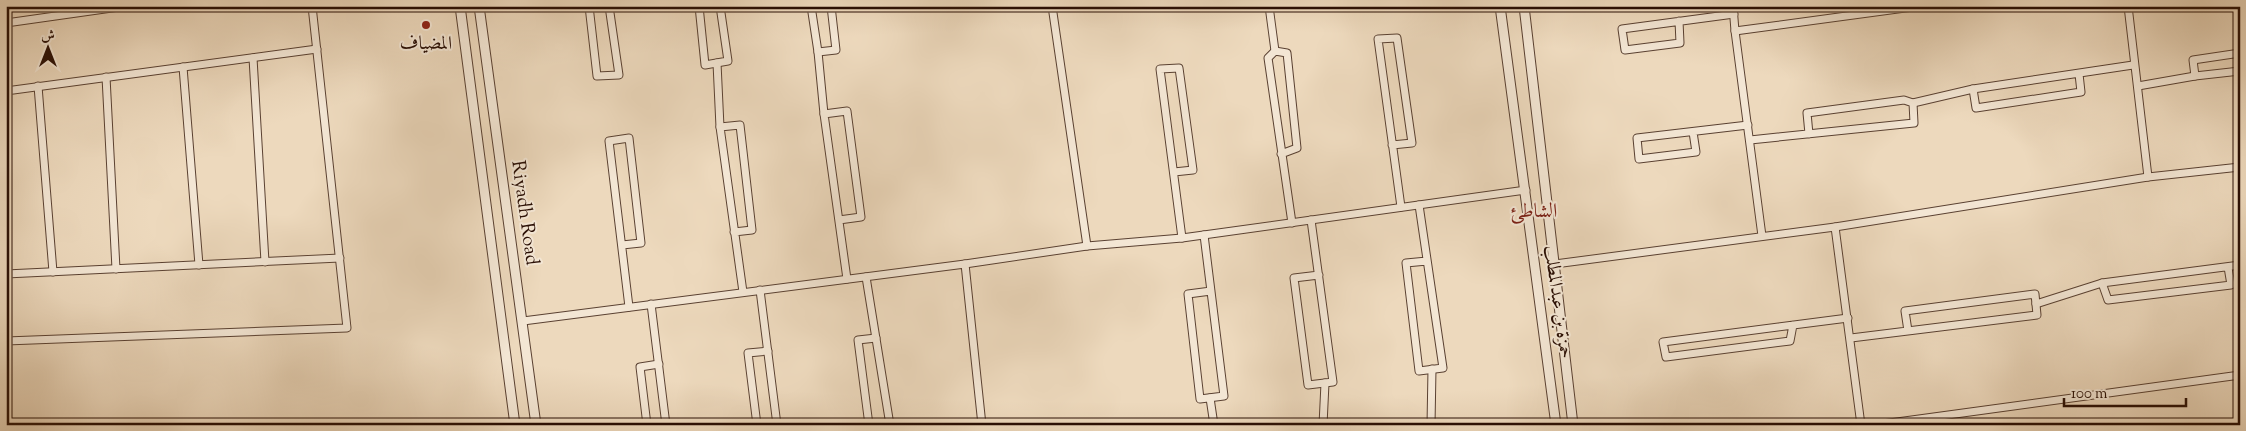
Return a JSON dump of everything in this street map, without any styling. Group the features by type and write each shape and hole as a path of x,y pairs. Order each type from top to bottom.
{"street":[{"path":"6,23 126,6"},
{"path":"6,341 347,328 312,6"},
{"path":"460,6 515,424 476,425"},
{"name":"Riyadh Road","path":"479,6 536,425"},
{"path":"589,6 598,76 618,75 610,6"},
{"path":"699,6 705,64 728,61 720,6"},
{"path":"811,6 847,279"},
{"path":"818,52 836,50 831,6"},
{"path":"1052,6 1087,246"},
{"path":"1150,6 1163,6"},
{"path":"1270,6 1275,51"},
{"name":"حمزة بن عبدالمطلب","path":"1500,6 1556,425"},
{"name":"حمزة بن عبدالمطلب","path":"1524,6 1574,425"},
{"path":"1735,32 1920,6"},
{"path":"2128,6 2133,65 2138,86 2148,176"},
{"path":"1679,21 1680,43 1625,50 1622,29 1679,21 1734,10 1735,32 1762,236"},
{"path":"1392,145 1412,144 1397,38 1378,39 1392,145 1401,207"},
{"path":"6,91 317,49"},
{"path":"1275,51 1268,58 1292,222"},
{"path":"1275,51 1287,53 1297,148 1281,154"},
{"path":"2195,76 2193,60 2240,53"},
{"path":"253,58 265,262"},
{"path":"717,63 720,127 743,292"},
{"path":"1809,134 1807,113 1904,100 1913,103 1973,90 2133,65"},
{"path":"183,67 199,265"},
{"path":"1174,172 1193,170 1180,68 1160,69 1182,238"},
{"path":"2138,86 2195,76 2240,71"},
{"path":"1973,90 1976,108 2080,92 2080,74"},
{"path":"106,77 116,269"},
{"path":"38,86 53,272"},
{"path":"1750,140 1914,123 1913,103"},
{"path":"824,114 847,111 861,217 839,220"},
{"path":"720,127 740,125 752,230 734,232"},
{"path":"1693,132 1696,152 1639,159 1637,138 1748,126"},
{"path":"622,245 641,243 629,138 609,141 629,306"},
{"path":"1555,264 1835,227 2148,176 2240,168"},
{"path":"523,321 965,264 1087,246 1182,238 1526,190"},
{"path":"1419,205 1443,368 1419,371 1406,263 1427,261"},
{"path":"1312,220 1333,382 1308,385 1294,278 1319,275"},
{"path":"1835,227 1861,425"},
{"path":"1204,235 1224,396 1200,399 1188,294 1211,292"},
{"path":"6,274 340,258"},
{"path":"965,264 982,425"},
{"path":"2036,304 2102,283 2240,265"},
{"path":"2102,283 2108,300 2231,285 2228,267"},
{"path":"866,277 890,425"},
{"path":"760,290 777,425"},
{"path":"1851,338 1908,331 2037,315 2035,294 1906,311 1908,331"},
{"path":"651,304 666,425"},
{"path":"1793,325 1790,341 1666,357 1663,342 1793,325 1848,318"},
{"path":"869,425 858,340 876,338"},
{"path":"757,425 748,353 768,351"},
{"path":"647,425 640,367 659,364"},
{"path":"1431,425 1432,369"},
{"path":"1875,425 2240,375"},
{"path":"1322,425 1325,383"},
{"path":"1210,398 1214,425"},
{"path":"1553,398 1571,402"}],"place":[{"name":"المضياف","path":"426,25"}],"district":[{"name":"الشاطئ","path":"1534,212"}]}
